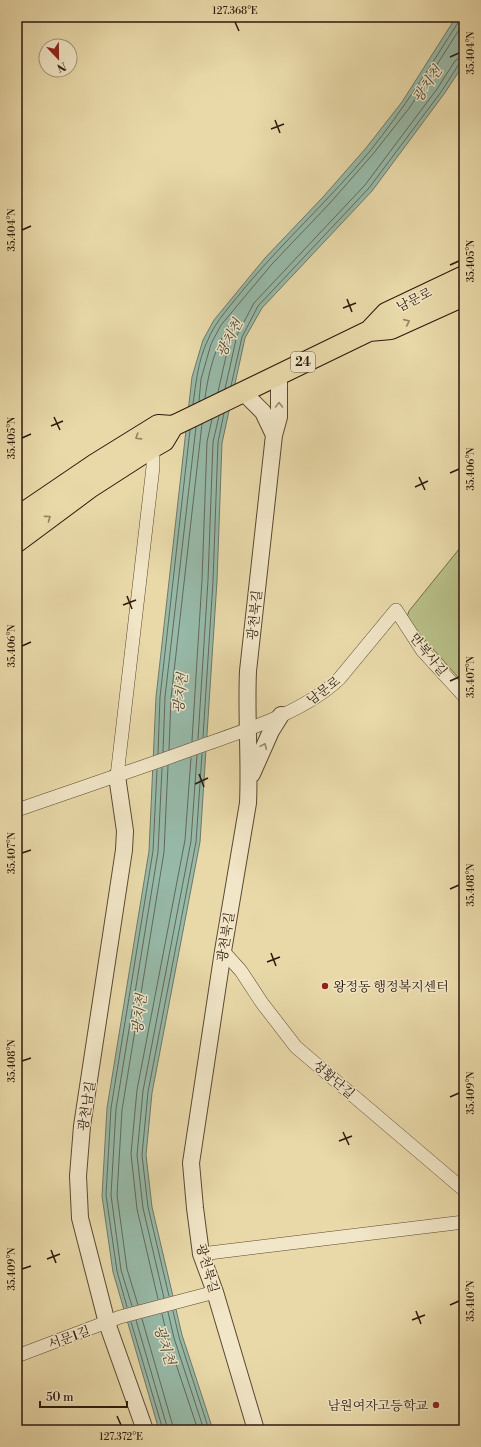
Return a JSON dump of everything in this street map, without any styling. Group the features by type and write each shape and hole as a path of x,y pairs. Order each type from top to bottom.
{"main road":[{"name":"남문로","path":"369,331 386,313 464,276"},
{"name":"남문로","path":"173,426 369,331 391,329 464,296"},
{"path":"17,517 95,464 158,425 173,426 164,441 20,532"}],"street":[{"name":"광천북길","path":"256,1430 201,1254 191,1163 223,951 248,803 248,671 274,435 279,417 279,374"},
{"path":"240,393 263,412 274,435"},
{"path":"17,810 117,776 153,467 153,456 150,449"},
{"name":"남문로","path":"117,776 225,737 299,707 330,688 396,610"},
{"name":"만복사길","path":"396,610 422,650 464,696"},
{"path":"249,780 271,731 281,715"},
{"name":"광천남길","path":"117,776 125,831 124,850 82,1126 78,1176 80,1218 114,1320 145,1430"},
{"name":"성황단길","path":"223,951 241,971 262,1003 296,1047 464,1190"},
{"path":"201,1254 464,1222"},
{"name":"서문1길","path":"17,1356 114,1320 214,1292"}],"green space":[{"path":"464,543 464,684 410,623 407,617 409,611"}],"water":[{"name":"광치천","path":"456,17 464,17 464,64 444,94 372,191 262,308 245,338 222,443 217,581 200,842 152,1093 146,1155 152,1207 182,1335 213,1430 159,1430 113,1272 102,1196 107,1108 149,851 156,697 192,377 203,340 214,320 265,258 323,197 366,148 402,102"}],"place":[{"name":"왕정동 행정복지센터","path":"325,986"},
{"name":"남원여자고등학교","path":"436,1405"}]}
